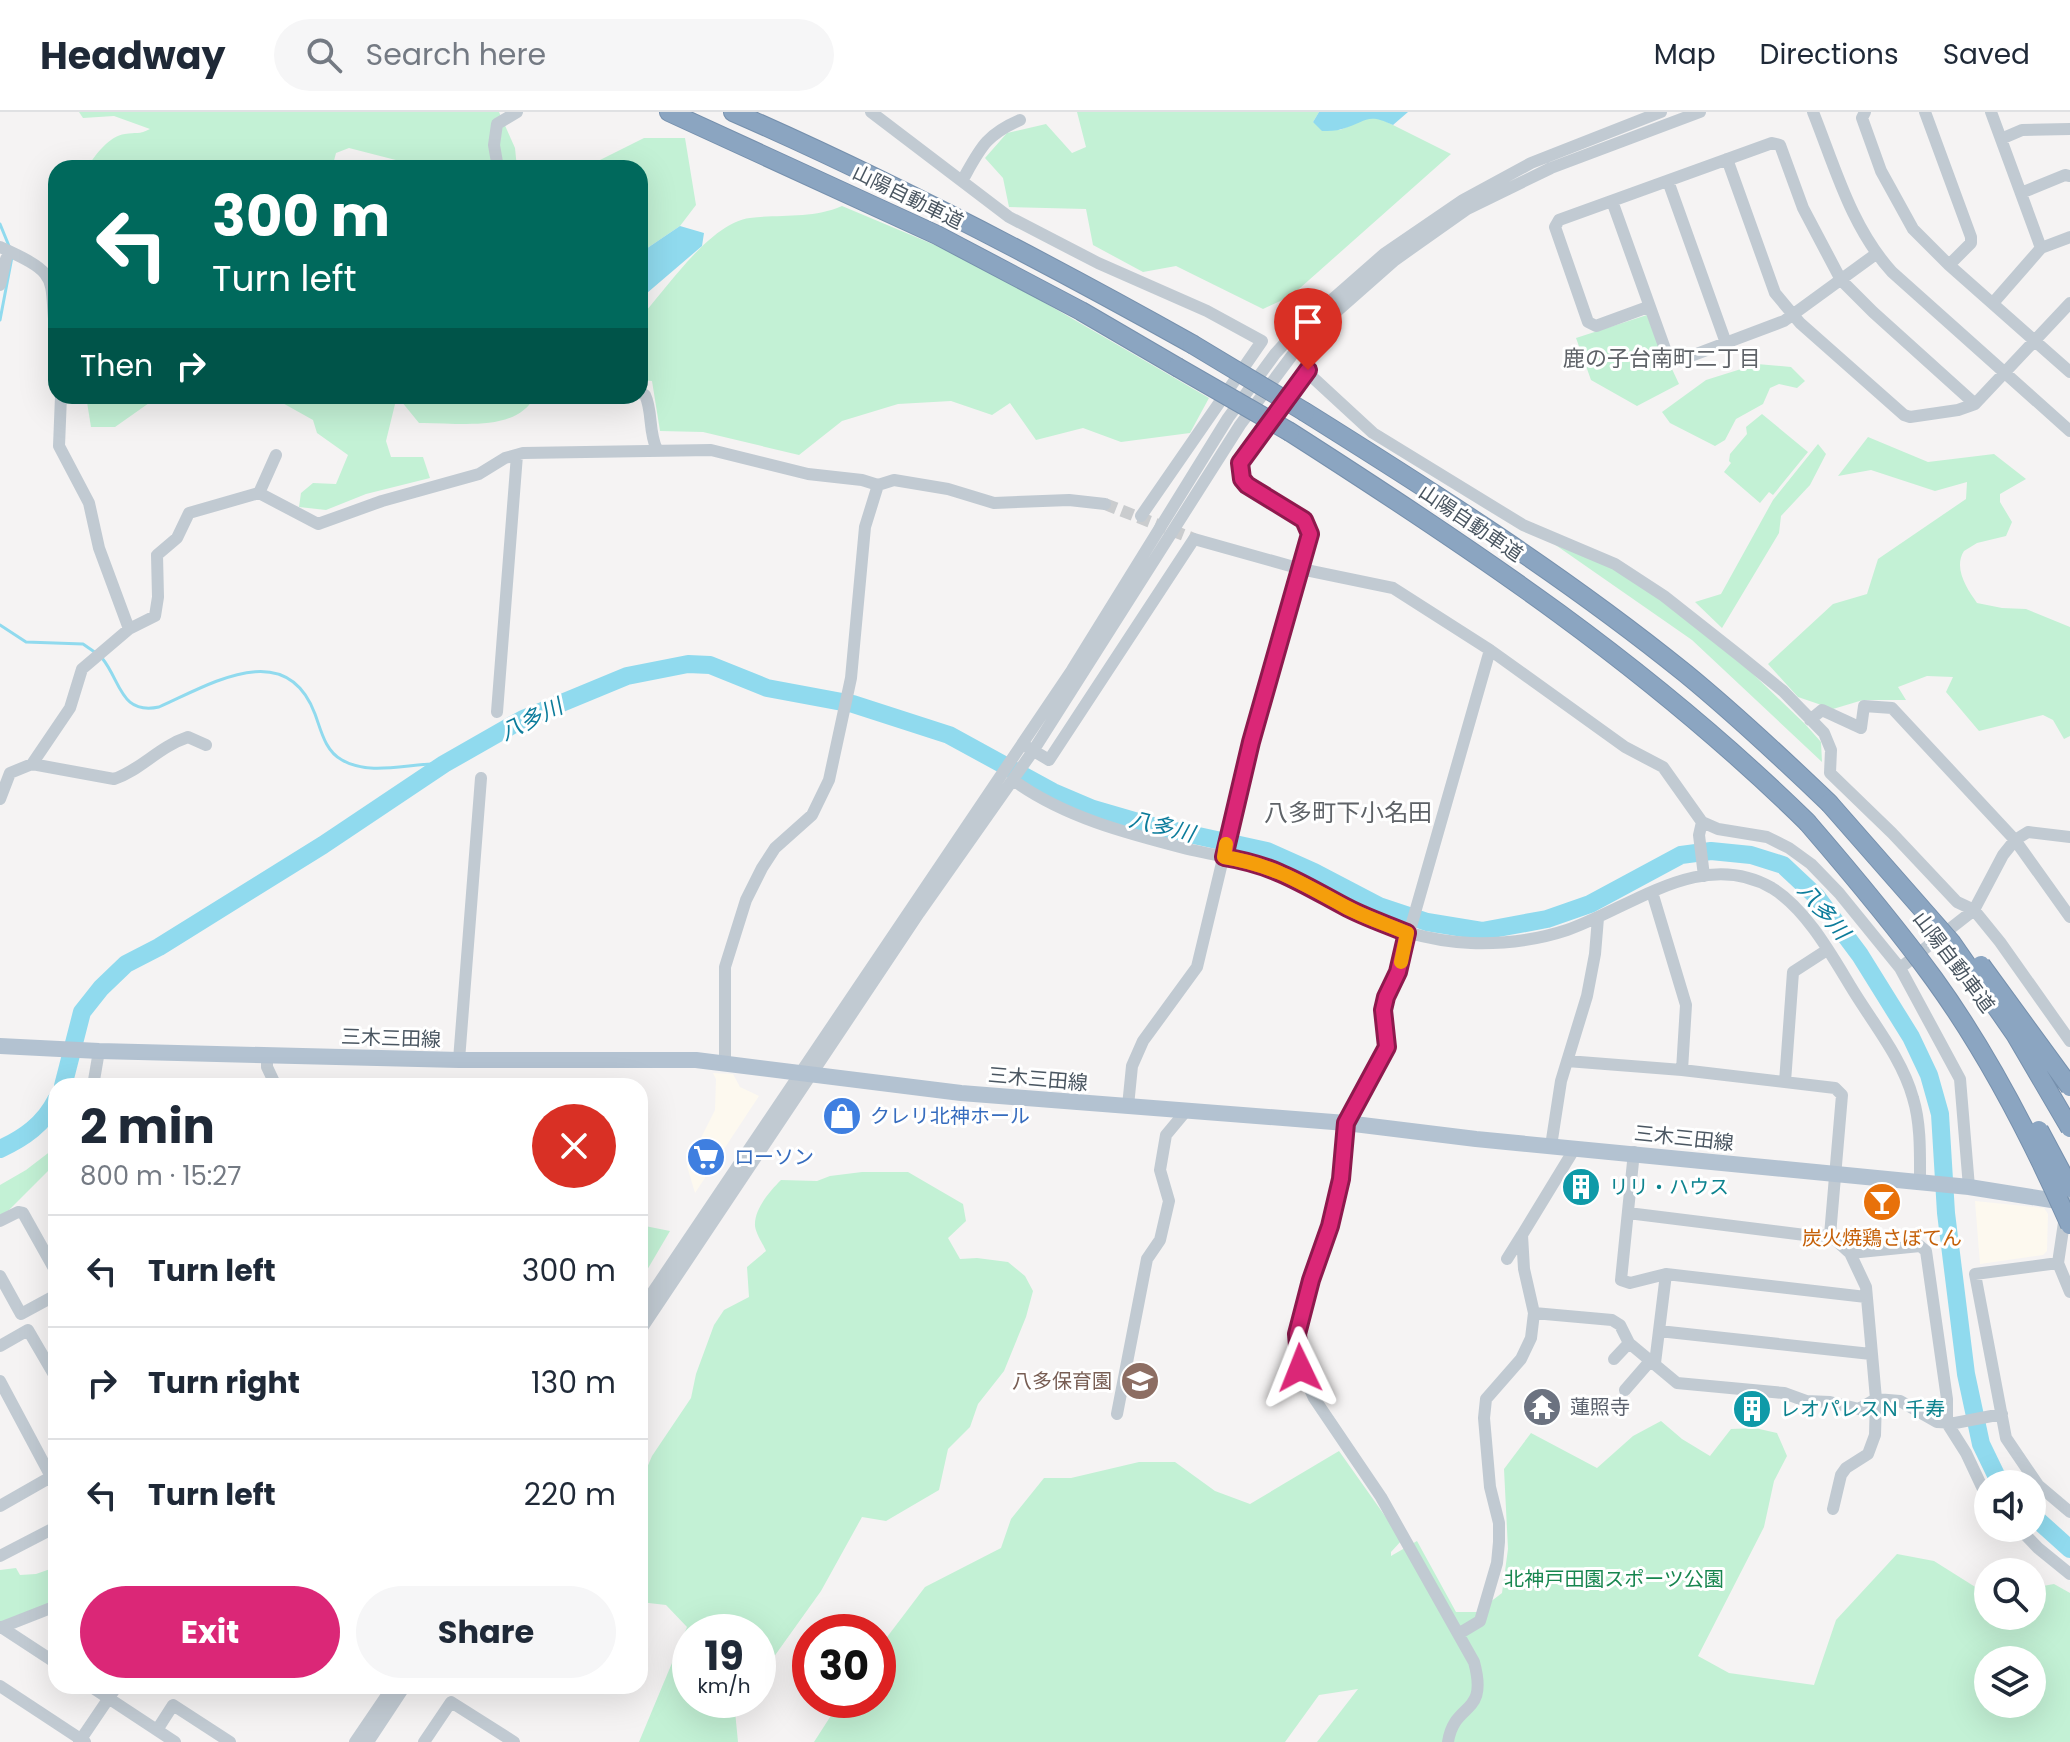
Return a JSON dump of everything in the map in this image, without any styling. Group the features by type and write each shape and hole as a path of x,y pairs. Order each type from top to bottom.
{"highway":[{"name":"山陽自動車道","path":"669,112 937,235 1081,311 1290,432 1425,518 1549,604 1667,695 1760,776 1855,872 1947,987 2014,1088 2069,1198"},
{"name":"山陽自動車道","path":"733,112 948,212 1192,344 1425,487 1565,582 1686,674 1829,803 1951,942 2015,1034 2070,1128"},
{"path":"1829,803 1921,893 1959,937 1997,984 2070,1087"},
{"path":"1807,822 1895,928 1972,1036 2032,1141 2070,1225"}],"main road":[{"name":"三木三田線","path":"0,1046 459,1060 650,1058 725,1063 961,1093 1346,1123 2069,1198"}],"street":[{"path":"497,160 494,145 497,124 517,112"},
{"path":"871,112 1009,217 1098,263 1207,311 1262,341 1141,516"},
{"path":"648,1300 1013,780 1027,747 1072,670 1228,418 1275,354 1294,333 1384,254 1463,200 1531,163 1661,112"},
{"path":"648,1319 1000,774 1027,747 1240,425 1302,342 1395,260 1467,209 1551,168 1700,112"},
{"path":"1813,112 1855,219 1876,254 1892,272 2070,431"},
{"path":"1865,112 1862,118 1893,197 1913,229 2070,372"},
{"path":"1925,112 1971,237 1971,243 1949,265"},
{"path":"1991,112 2041,248"},
{"path":"962,181 978,152 997,130 1020,120"},
{"path":"2001,139 2022,130 2070,129"},
{"path":"1648,307 1596,326 1588,322 1555,227 1559,220 1772,143 1780,145 1803,208 1841,280 1975,404"},
{"path":"1727,159 1775,293 1793,315 1904,415 1910,417 1958,410 1975,404 2070,303"},
{"path":"2021,193 2065,175 2070,176"},
{"path":"1668,181 1726,343"},
{"path":"1612,201 1648,307 1669,360 1675,362 1773,327 1876,254"},
{"path":"1993,303 2041,248 2070,237"},
{"path":"0,285 3,253 37,263 48,277"},
{"path":"1302,342 1309,374 1373,433 1523,525 1615,564 1664,596 1783,691 1824,733 1831,750 1830,773 1957,902 1974,910 2070,1041"},
{"path":"1128,1106 1132,1066 1143,1041 1197,967 1251,742 1308,547 1309,527 1296,514 1247,485 1242,479 1240,463 1308,370"},
{"path":"648,402 649,430 657,450"},
{"path":"61,404 59,446 89,503 99,548 129,629"},
{"path":"32,764 70,708 82,669 129,629 155,616 157,555 177,538 189,513 259,493 318,524 382,501 479,474 505,458 517,455 711,450 808,474 862,480 878,485 894,480 948,489 994,503 1069,500 1105,504"},
{"path":"259,493 276,455"},
{"path":"497,712 517,455"},
{"path":"725,1063 725,967 737,926 762,868 775,848 812,815 829,780 851,678 865,527 878,485"},
{"path":"1027,747 1049,760 1194,539 1301,569 1393,588 1490,650 1625,747 1663,767 1700,829 1704,876"},
{"path":"1448,1742 1455,1722 1473,1704 1480,1690 1474,1662 1381,1497 1314,1398 1300,1368 1297,1334 1341,1179 1346,1123 1387,1047 1383,1010 1386,997 1398,972 1490,650"},
{"path":"1810,720 1822,710 1861,728 1864,706 1892,708 2015,840 2070,917"},
{"path":"0,799 5,772 32,764 114,779 126,775 150,755 176,741 188,737 206,745"},
{"path":"459,1060 481,778"},
{"path":"1013,780 1043,800 1105,826 1267,867 1295,877 1344,906 1407,933 1444,940 1498,943 1566,931 1674,881 1704,876 1746,878 1772,888 1806,921 1827,950 1896,1060 1913,1096 1923,1182"},
{"path":"1700,829 1767,837 1789,848 1811,864 1839,893 1900,968 1960,1079 1966,1186"},
{"path":"1900,968 1974,910 2003,855 2015,840 2028,832 2070,837"},
{"path":"1652,892 1686,1005 1682,1070"},
{"path":"1551,1146 1561,1081 1587,996 1598,918"},
{"path":"1785,1082 1793,972 1827,950"},
{"path":"92,1050 93,1078"},
{"path":"267,1054 267,1067 272,1078"},
{"path":"1567,1061 1682,1070 1835,1088 1842,1095 1830,1235"},
{"path":"1117,1414 1147,1259 1160,1240 1169,1201 1160,1170 1166,1135 1186,1111"},
{"path":"1507,1259 1575,1148"},
{"path":"1634,1152 1621,1280 1630,1283 1666,1274 1866,1297"},
{"path":"2069,1198 2058,1263 2070,1292"},
{"path":"0,1221 18,1212 23,1213 48,1258"},
{"path":"1628,1213 1813,1236 1830,1235 1850,1253 1866,1287 1876,1399 1873,1446 1868,1454 1846,1468 1841,1475 1833,1509"},
{"path":"1460,1633 1480,1621 1497,1563 1499,1523 1490,1487 1484,1418 1486,1399 1521,1359 1531,1338 1534,1313 1524,1269 1522,1235"},
{"path":"1850,1253 1920,1246 1926,1251 1951,1423 1974,1470"},
{"path":"2058,1263 1975,1274 1998,1414 2006,1438 2038,1485 2070,1512"},
{"path":"1625,1390 1653,1362 1666,1274"},
{"path":"0,1276 21,1314 48,1299"},
{"path":"1534,1313 1612,1320 1620,1325 1629,1343 1677,1383 1784,1393 1806,1401 1830,1402 1859,1409 1876,1399 1900,1401 1937,1422 1951,1423 1998,1414"},
{"path":"0,1346 28,1330 48,1364"},
{"path":"1659,1331 1871,1354"},
{"path":"1614,1359 1629,1343"},
{"path":"0,1381 48,1468"},
{"path":"2,1500 48,1481"},
{"path":"0,1556 48,1531"},
{"path":"2032,1542 2070,1574"},
{"path":"1,1628 48,1609"},
{"path":"1,1628 48,1658"},
{"path":"0,1686 81,1741 111,1694"},
{"path":"102,1694 175,1742"},
{"path":"355,1742 388,1694"},
{"path":"368,1742 400,1694"},
{"path":"424,1742 451,1702 514,1742"},
{"path":"157,1730 173,1705 230,1742"}],"shaded area":[{"path":"713,1073 733,1074 740,1087 759,1096 695,1193 687,1166 715,1110 716,1079"},
{"path":"1975,1201 2044,1208 2048,1214 2047,1251 2043,1255 1980,1264"}],"green space":[{"path":"79,112 499,112 515,148 516,160 396,160 349,148 336,153 334,160 92,160 113,138 150,129 114,116 83,118"},
{"path":"1077,112 1319,112 1313,122 1340,130 1367,118 1379,118 1451,154 1291,296 1263,309 1176,266 1143,272 1093,245 1086,209 1009,207 1003,178 985,158 1007,133 1046,124 1072,153 1086,147"},
{"path":"644,138 685,138 696,205 680,226 648,248 648,160 600,160"},
{"path":"842,206 973,261 1209,398 1190,433 1121,442 1083,428 1036,440 1010,403 992,415 951,401 898,404 842,421 799,455 703,432 660,431 652,381 648,381 648,308 692,256 735,222"},
{"path":"1647,315 1667,370 1672,369 1679,384 1637,406 1591,380 1576,338"},
{"path":"1757,364 1791,367 1805,381 1797,388 1779,384 1770,388 1763,404 1736,419 1725,440 1715,446 1670,423 1662,412 1706,380"},
{"path":"87,404 148,404 115,427 91,427"},
{"path":"284,404 395,404 386,441 391,457 423,457 430,478 366,494 326,510 299,507 301,493 313,483 336,484 348,455 317,433 313,420"},
{"path":"404,404 529,404 514,416 500,421 419,423"},
{"path":"1762,414 1808,452 1773,495 1769,492 1760,503 1724,472 1731,463 1730,454 1747,434 1746,427"},
{"path":"1868,437 1928,462 1994,454 2026,479 2000,494 2000,502 2012,522 2006,536 1977,543 1964,551 1961,571 1977,603 2026,609 2070,627 2070,736 2064,739 2053,720 2043,715 1979,731 1946,692 1953,677 1927,676 1898,687 1906,700 1863,700 1833,709 1798,697 1768,664 1833,604 1867,594 1878,559 1966,499 1967,482 1935,491 1871,470 1838,476"},
{"path":"1818,444 1826,454 1810,485 1781,516 1779,533 1722,628 1695,602 1721,594 1773,500"},
{"path":"1534,530 1621,570 1722,644 1821,742 1822,762 1692,640"},
{"path":"48,1153 48,1171 0,1215 0,1185"},
{"path":"862,1172 908,1172 963,1204 966,1221 948,1238 960,1259 1008,1262 1025,1276 1033,1291 1004,1371 978,1404 970,1427 948,1449 939,1490 886,1521 862,1517 821,1591 805,1614 792,1614 792,1632 776,1654 776,1614 675,1614 666,1605 648,1603 648,1465 691,1398 696,1374 714,1325 724,1310 749,1297 747,1267 766,1251 755,1226 757,1213 764,1201 781,1180 817,1181"},
{"path":"648,1227 670,1231 648,1268"},
{"name":"北神戸田園スポーツ公園","path":"1661,1421 1682,1439 1710,1456 1731,1429 1755,1428 1777,1433 1787,1456 1774,1481 1764,1527 1698,1656 1729,1673 1814,1685 1836,1620 1897,1554 1934,1561 1974,1586 1974,1630 2046,1630 2046,1585 2054,1584 2070,1593 2070,1742 1317,1742 1358,1689 1319,1695 1285,1742 814,1742 829,1718 896,1718 896,1625 925,1587 1001,1548 1011,1519 1044,1478 1071,1478 1139,1462 1175,1462 1215,1491 1250,1504 1339,1451 1402,1540 1391,1556 1417,1541 1456,1612 1477,1612 1502,1593 1508,1549 1504,1469 1531,1433 1597,1468 1633,1436"},
{"path":"16,1568 20,1575 48,1570 48,1605 0,1626 0,1570"},
{"path":"672,1663 672,1718 736,1718 738,1742 639,1742"}],"water":[{"path":"1319,112 1408,112 1393,125 1372,119 1340,130 1322,131 1313,122"},
{"path":"680,226 704,233 702,246 648,292 648,248"}],"waterway":[{"path":"0,224 9,246"},
{"path":"0,320 12,257"},
{"path":"0,625 26,642 83,644 96,653"},
{"path":"102,658 129,701 146,708 159,707 200,688 245,673 266,672 285,677 302,690 328,746 342,760 366,768 444,764"},
{"name":"八多川","path":"65,1078 82,1012 126,964 159,947 323,845 444,764 523,719 627,676 688,664 710,665 767,688 853,704 949,735 1053,792 1093,809 1148,825 1267,851 1379,906 1427,922 1482,931 1547,919 1590,904 1681,855 1711,851 1751,855 1783,865 1816,896 1860,955 1911,1037 1929,1075 1940,1114 1946,1213 1966,1374 1981,1444 1994,1470"},
{"name":"八多川","path":"0,1149 32,1129 48,1113"},
{"name":"八多川","path":"2046,1528 2070,1549"}],"tunnel":[{"path":"1105,504 1194,539"}],"slow traffic":[{"path":"1226,844 1224,857 1295,877 1344,906 1407,933 1401,962"}],"place":[{"name":"クレリ北神ホール","path":"842,1116"},
{"name":"ローソン","path":"706,1157"},
{"name":"リリ・ハウス","path":"1581,1187"},
{"name":"炭火焼鶏さぼてん","path":"1882,1202"},
{"name":"八多保育園","path":"1140,1381"},
{"name":"蓮照寺","path":"1542,1407"},
{"name":"レオパレスＮ 千寿","path":"1752,1409"}],"district":[{"name":"鹿の子台南町二丁目","path":"1662,358"},
{"name":"八多町下小名田","path":"1348,813"}],"route":[{"path":"1300,1368 1297,1334 1341,1179 1346,1123 1387,1047 1383,1010 1398,972 1407,933 1344,906 1295,877 1224,857 1251,742 1310,534 1304,520 1247,485 1242,479 1240,463 1308,370"}]}
